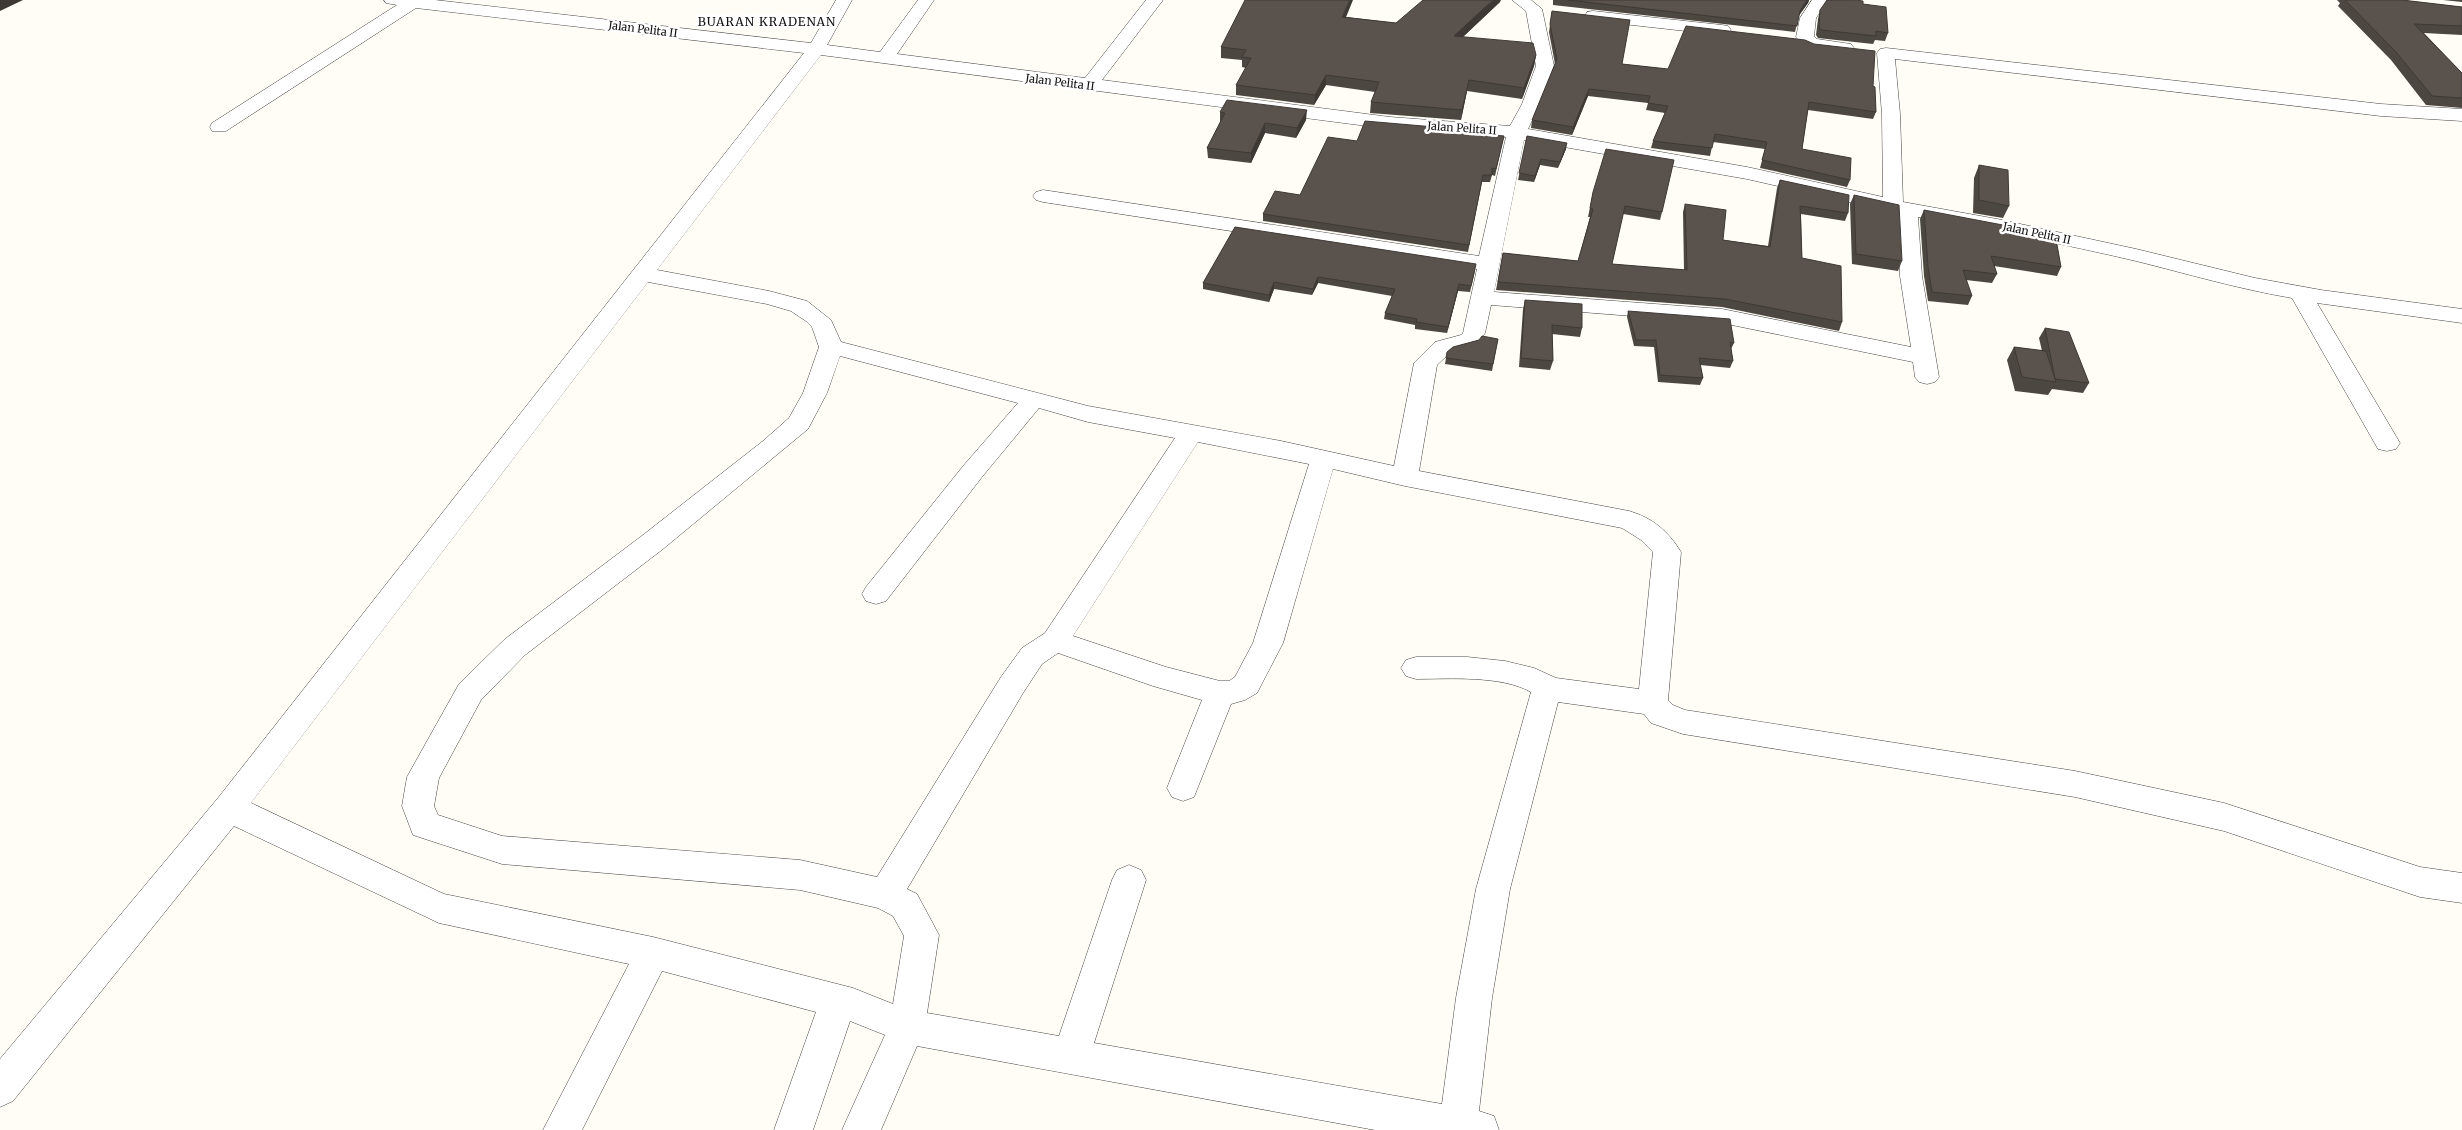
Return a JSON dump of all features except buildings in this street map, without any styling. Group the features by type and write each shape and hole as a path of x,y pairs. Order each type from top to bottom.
{"street":[{"name":"Jalan Pelita II","path":"392,0 816,49 1390,124 1516,132 1747,172 1900,208 1997,225 2136,255 2255,285 2462,316"},
{"path":"0,1088 229,808 608,315 639,278 816,49 844,0"},
{"path":"884,58 926,0"},
{"path":"1089,85 1155,0"},
{"path":"1808,40 1805,37 1808,18 1820,0"},
{"path":"218,127 412,3"},
{"path":"1527,4 1554,11"},
{"path":"1405,477 1426,362 1443,347 1472,338 1516,132 1531,104 1545,66 1527,4"},
{"path":"1573,13 1739,32"},
{"path":"1788,38 1808,40 1818,45 2381,110 2462,115"},
{"path":"1481,298 1722,316 1925,367 1911,276 1910,231 1900,208 1890,88 1875,51"},
{"path":"1043,196 1487,264"},
{"path":"639,278 769,298 799,306 824,325 831,347 815,393 799,422 653,542 515,647 470,692 423,776 418,806 425,826 502,850 800,875 885,894 905,905 922,935 901,1024 861,1130"},
{"path":"2300,293 2388,443"},
{"path":"831,347 1088,414 1281,449 1405,477 1629,520 1649,530 1662,541 1668,552 1653,703"},
{"path":"876,594 972,471 1033,400"},
{"path":"885,894 1012,685 1032,656 1056,641 1191,433"},
{"path":"1056,641 1164,678 1220,692 1234,692 1246,686 1268,643 1323,460"},
{"path":"1416,668 1465,668 1509,674 1542,682 1551,690"},
{"path":"229,808 439,908 653,953 845,1004 901,1024 1469,1128 1474,998 1493,889 1542,697 1551,690 1565,690 1653,703 1662,714 1683,722 2076,784 2224,817 2420,882 2462,888"},
{"path":"1183,788 1220,692"},
{"path":"1071,1056 1130,880"},
{"path":"562,1130 653,953"},
{"path":"792,1130 845,1004"}],"district":[{"name":"BUARAN KRADENAN","path":"767,21"}]}
